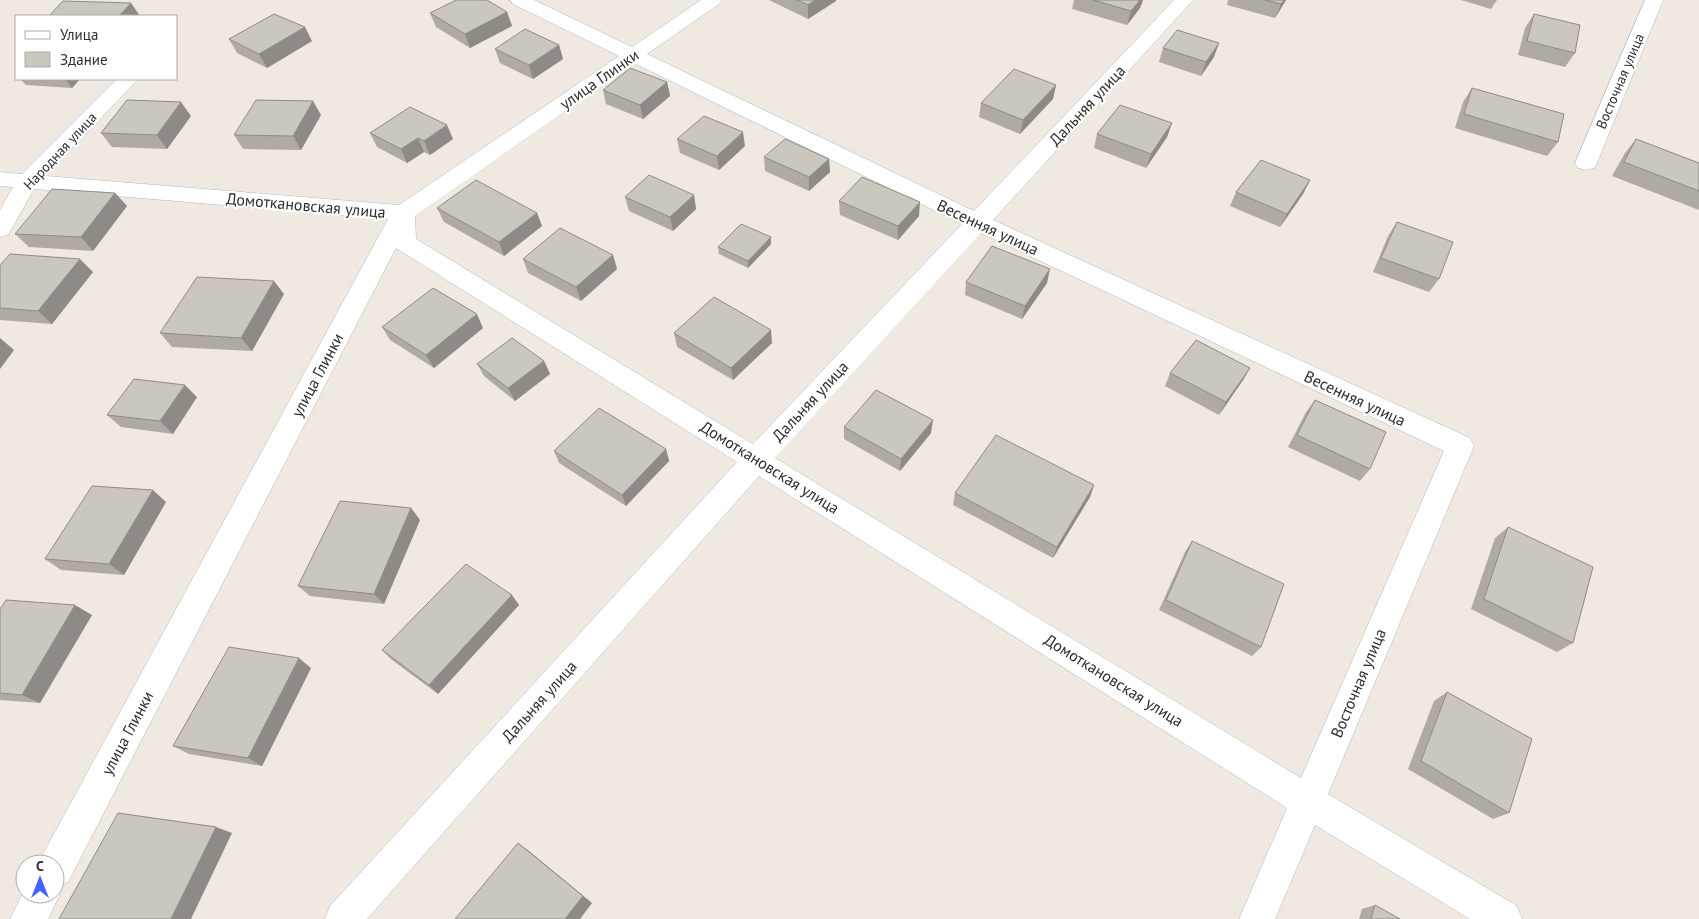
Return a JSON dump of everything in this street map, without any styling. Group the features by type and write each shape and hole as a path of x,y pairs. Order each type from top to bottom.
{"street":[{"name":"Весенняя улица","path":"519,0 977,222 1460,446"},
{"name":"улица Глинки","path":"63,854 403,214 713,0"},
{"name":"Восточная улица","path":"1586,163 1654,0"},
{"name":"Дальняя улица","path":"343,919 757,458 977,222 1174,4"},
{"name":"Народная улица","path":"0,229 28,181 127,80"},
{"name":"Домоткановская улица","path":"0,179 403,214 405,243 757,458 1307,801 1504,919"},
{"name":"Восточная улица","path":"1257,919 1460,446"},
{"path":"28,919 36,904"}],"building":[{"path":"456,0 487,0 507,12 465,34 430,13"},
{"path":"797,0 815,0 808,5"},
{"path":"1093,0 1140,0 1131,11"},
{"path":"1265,0 1284,0 1281,4"},
{"path":"63,1 131,3 120,15 50,15"},
{"path":"274,14 305,27 259,54 229,39"},
{"path":"1534,14 1580,25 1575,53 1527,41"},
{"path":"525,29 559,45 529,65 495,49"},
{"path":"1177,30 1219,43 1206,62 1163,48"},
{"path":"630,68 667,82 640,105 603,90"},
{"path":"1014,69 1056,85 1023,120 981,103"},
{"path":"1472,88 1564,114 1558,142 1464,114"},
{"path":"127,100 181,102 157,135 101,133"},
{"path":"256,100 313,101 293,136 234,135"},
{"path":"1120,105 1172,123 1151,154 1097,134"},
{"path":"410,107 447,125 424,141 418,138 401,149 370,133"},
{"path":"704,116 743,132 717,156 677,139"},
{"path":"785,139 829,159 809,177 764,157"},
{"path":"1636,139 1699,163 1699,191 1624,162"},
{"path":"1261,160 1310,180 1287,214 1236,192"},
{"path":"649,175 694,195 670,217 625,197"},
{"path":"862,177 920,202 898,226 839,201"},
{"path":"476,180 537,213 499,242 437,208"},
{"path":"52,189 115,193 81,237 15,234"},
{"path":"1397,222 1453,242 1439,279 1381,258"},
{"path":"741,224 771,237 748,261 718,247"},
{"path":"560,228 613,255 576,287 523,259"},
{"path":"992,246 1050,269 1025,306 966,282"},
{"path":"10,254 80,259 38,311 0,308 0,265"},
{"path":"197,277 274,281 241,338 160,333"},
{"path":"433,288 477,314 426,355 382,327"},
{"path":"714,297 771,330 731,368 674,333"},
{"path":"512,338 544,361 508,388 477,364"},
{"path":"1196,340 1250,368 1226,402 1170,373"},
{"path":"134,379 185,385 160,421 107,415"},
{"path":"876,390 933,420 901,459 844,427"},
{"path":"1315,400 1386,432 1370,469 1297,435"},
{"path":"599,408 666,449 622,495 554,451"},
{"path":"996,435 1094,485 1057,547 955,493"},
{"path":"92,486 153,490 109,564 45,559"},
{"path":"340,501 411,508 374,594 298,586"},
{"path":"1508,527 1593,567 1573,643 1484,599"},
{"path":"1192,541 1284,584 1261,647 1166,600"},
{"path":"466,564 512,595 429,685 382,650"},
{"path":"6,600 75,605 22,695 0,693 0,609"},
{"path":"229,647 299,658 248,758 173,746"},
{"path":"1447,692 1532,739 1509,813 1421,761"},
{"path":"118,813 216,827 171,919 59,919"},
{"path":"518,843 583,896 565,919 455,919"},
{"path":"1375,905 1400,919 1371,919"}]}
